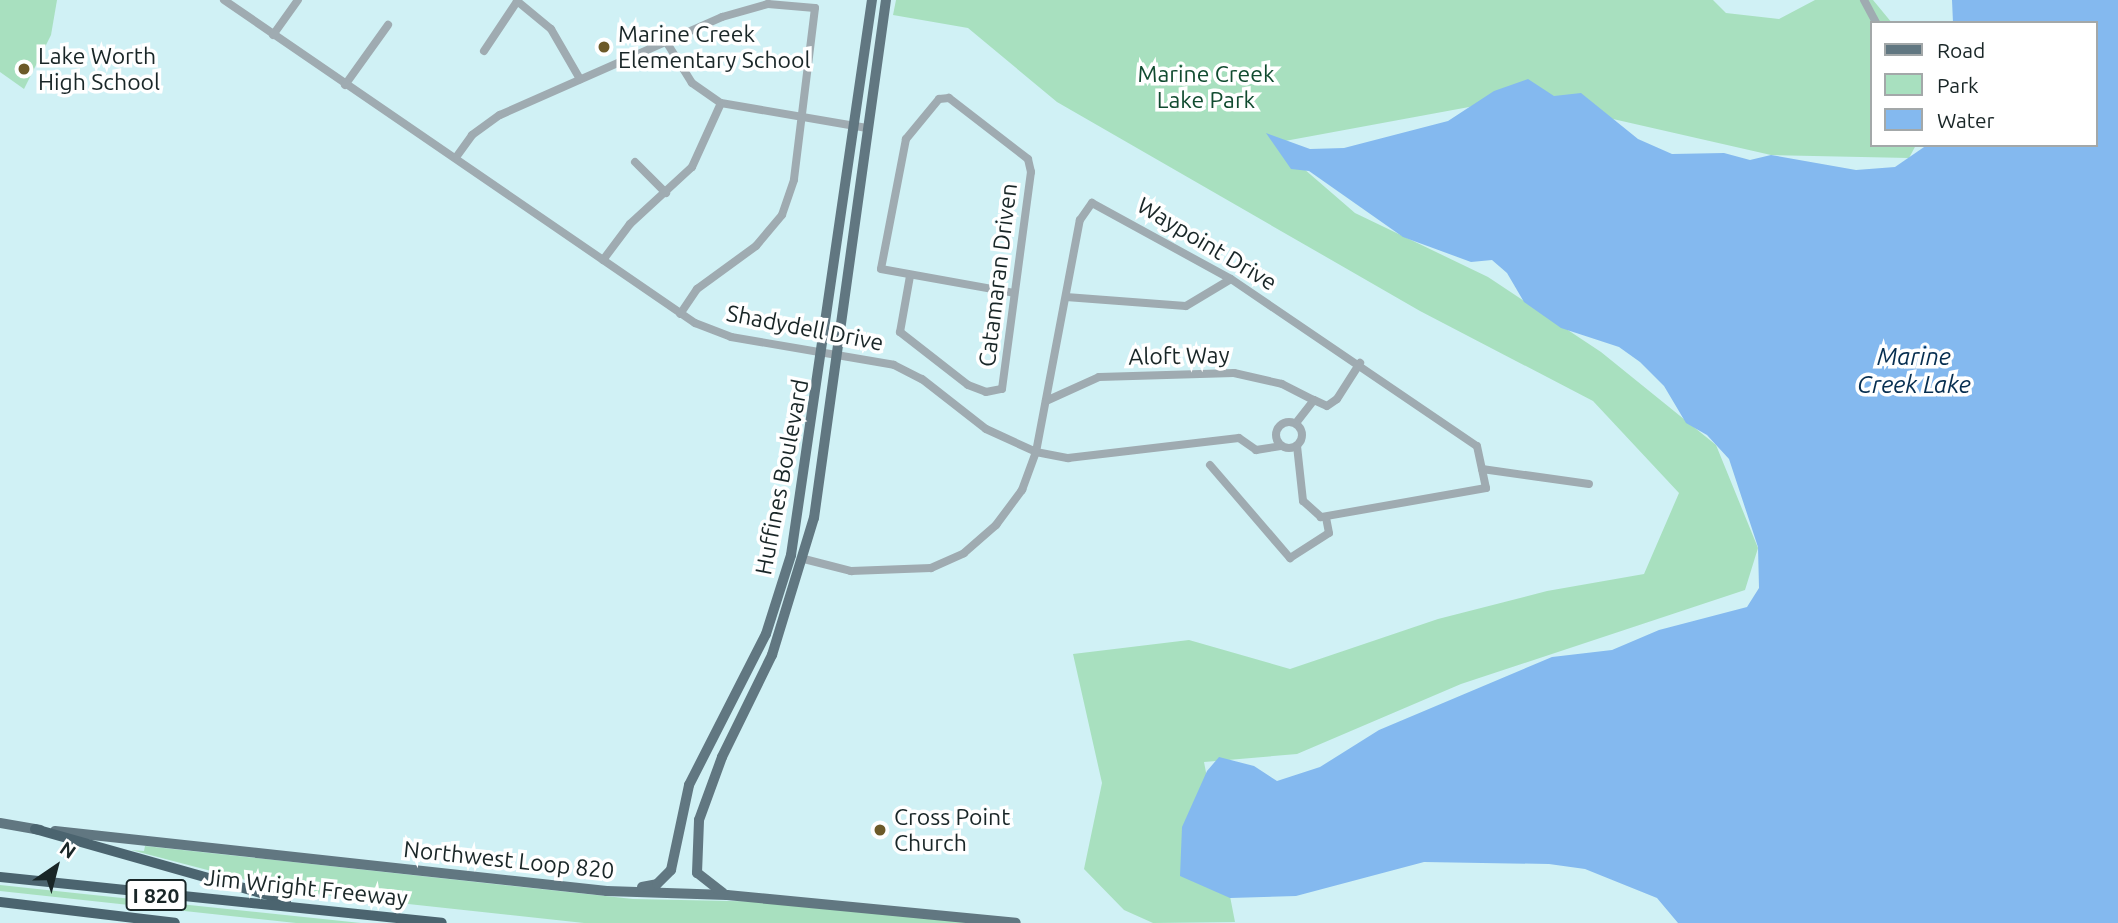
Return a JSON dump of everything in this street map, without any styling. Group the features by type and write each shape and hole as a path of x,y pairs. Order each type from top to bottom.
{"highway":[{"path":"35,829 313,908"},
{"name":"Jim Wright Freeway","path":"0,877 442,923"},
{"name":"I 820","path":"2,902 175,923"}],"main road":[{"name":"Huffines Boulevard","path":"607,891 645,887 665,878 673,862 680,811 706,749 766,634 791,555 825,353 872,0"},
{"name":"Huffines Boulevard","path":"727,894 702,879 694,860 699,820 722,757 772,655 804,559 837,355 886,0"},
{"path":"791,555 804,559"},
{"path":"706,749 722,757"},
{"name":"Northwest Loop 820","path":"0,823 607,891 727,894 1016,923"}],"street":[{"name":"Shadydell Drive","path":"224,0 345,85 457,156 680,314 731,337 894,365 932,386 986,429 1036,452 1068,458 1239,438 1256,450 1297,446"},
{"path":"273,34 298,0"},
{"path":"485,51 518,0 551,29 580,79"},
{"path":"1864,0 1875,21"},
{"path":"457,156 484,124 580,79 749,7 787,3 815,8 794,180 782,215 756,246 697,289 680,314"},
{"path":"345,85 388,25"},
{"path":"667,43 692,83 722,103 802,119 867,128"},
{"name":"Catamaran Driven","path":"949,98 1028,159 1014,293 1002,389 986,392 968,385 900,332 910,276 881,269 906,139 939,99 949,98"},
{"path":"603,260 630,224 692,167 722,103"},
{"path":"635,162 666,193"},
{"name":"Waypoint Drive","path":"804,559 884,573 938,565 964,553 996,525 1022,490 1036,452 1084,208 1092,203 1231,279 1360,363 1477,446 1486,488 1326,517"},
{"path":"910,276 1014,293"},
{"path":"1066,298 1186,306 1231,279"},
{"path":"1281,446 1279,426 1296,423 1314,400 1326,406 1337,400 1360,363"},
{"name":"Aloft Way","path":"1046,401 1099,377 1234,373 1282,384 1314,400"},
{"path":"1210,465 1290,558 1329,533 1326,517 1303,501 1297,446 1302,434 1296,423"},
{"path":"1482,468 1589,484"}],"green space":[{"path":"0,0 57,0 51,35 24,89 0,72"},
{"name":"Marine Creek Lake Park","path":"896,0 1713,0 1726,13 1779,19 1815,0 1873,0 1890,21 1870,21 1870,147 1915,147 1909,158 1771,155 1613,119 1540,94 1274,143 1355,213 1488,277 1601,352 1716,445 1758,548 1745,590 1461,684 1297,754 1204,762 1235,922 1153,923 1124,910 1084,869 1102,783 1073,654 1189,640 1290,669 1438,619 1547,591 1644,574 1679,493 1593,401 1420,311 1057,102 968,28 893,15"},
{"path":"145,846 633,899 776,902 972,923 584,923 288,891 131,850 144,851"},
{"path":"0,885 361,923 296,923 0,891"}],"water":[{"name":"Marine Creek Lake","path":"1952,0 2118,0 2118,923 1678,923 1657,898 1585,869 1549,864 1424,862 1296,896 1230,898 1180,876 1182,827 1207,771 1219,757 1254,766 1277,781 1320,767 1379,730 1552,657 1612,650 1659,630 1747,607 1759,588 1758,547 1729,459 1707,435 1686,423 1664,386 1640,362 1619,347 1561,328 1524,302 1507,273 1492,260 1471,262 1403,237 1309,171 1291,169 1266,133 1310,149 1344,148 1448,121 1494,91 1528,79 1554,96 1581,93 1638,139 1672,154 1724,153 1750,160 1771,155 1856,170 1895,167 1924,147 2097,147 2097,21 1953,21"}],"place":[{"name":"Marine Creek Elementary School","path":"604,47"},
{"name":"Lake Worth High School","path":"24,69"},
{"name":"Cross Point Church","path":"880,830"}]}
